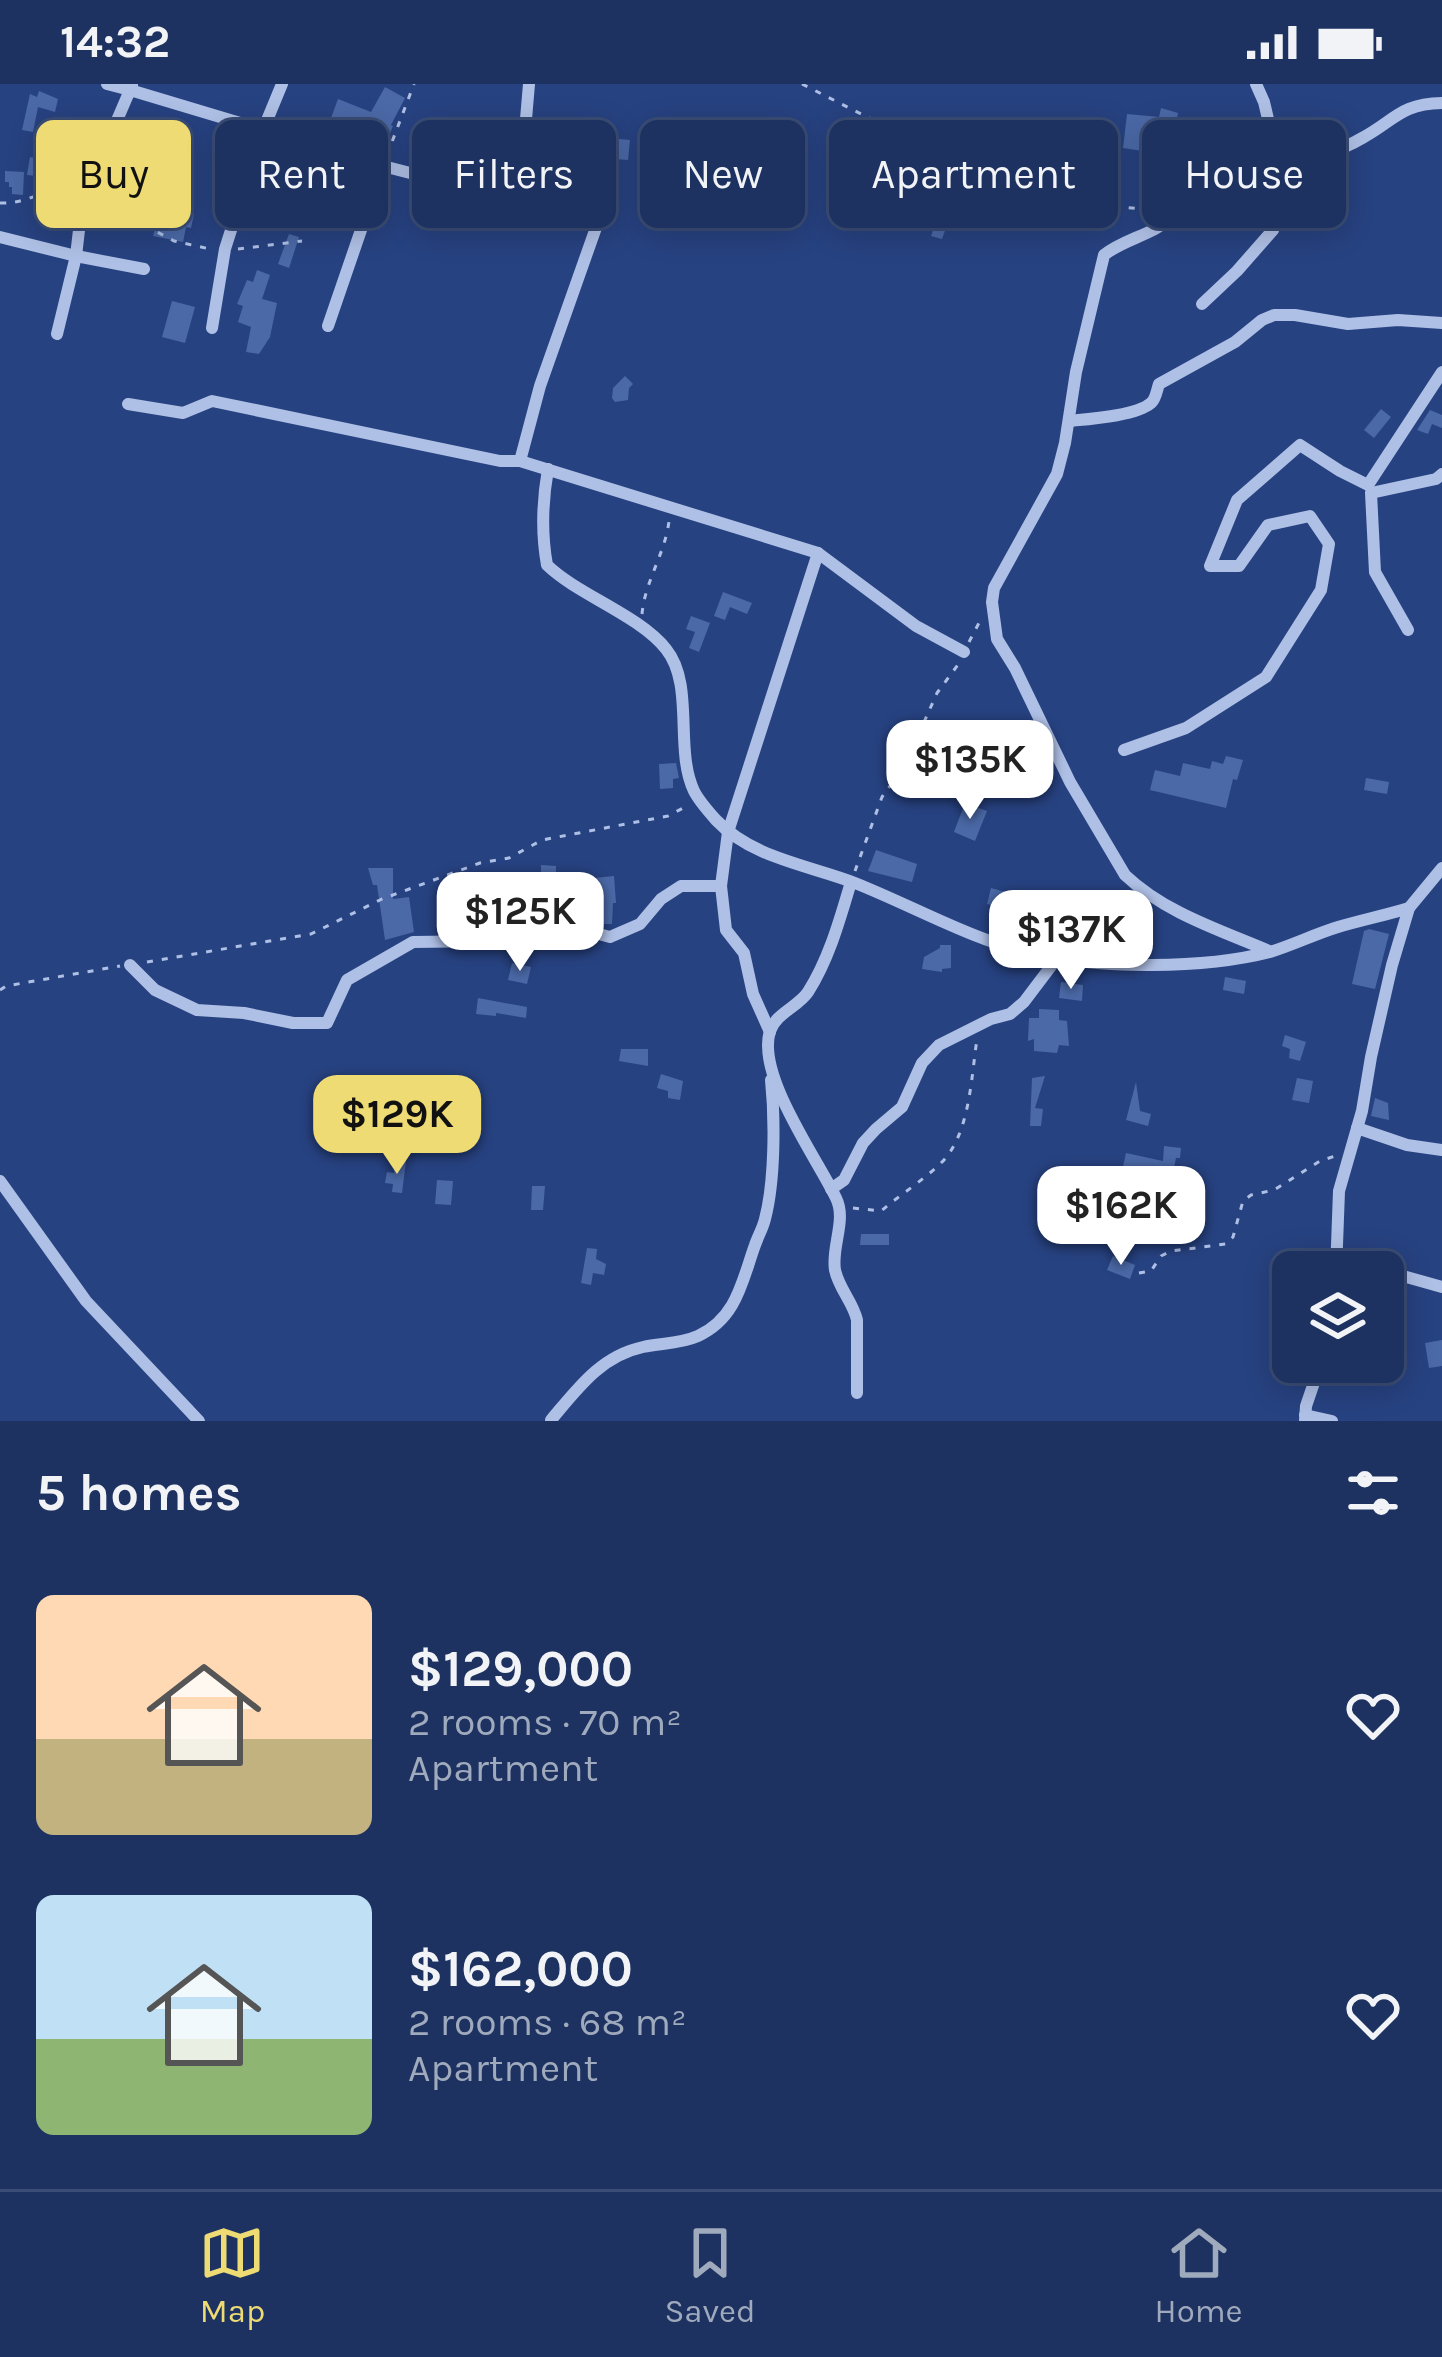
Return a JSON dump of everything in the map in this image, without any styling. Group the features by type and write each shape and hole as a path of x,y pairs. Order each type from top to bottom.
{"street":[{"path":"106,84 131,87 232,120"},
{"path":"267,120 282,84"},
{"path":"526,120 529,84"},
{"path":"1256,84 1268,120"},
{"path":"118,120 131,87"},
{"path":"1346,144 1410,107 1442,103"},
{"path":"57,334 80,228"},
{"path":"212,328 233,228"},
{"path":"328,326 362,228"},
{"path":"520,461 540,386 596,228"},
{"path":"1156,228 1104,255 1057,474 994,589 997,638 1070,782 1125,875 1181,914 1270,952"},
{"path":"1202,304 1274,228"},
{"path":"0,237 144,269"},
{"path":"1069,421 1109,418 1150,404 1161,382 1274,315 1348,324 1442,323"},
{"path":"1124,751 1186,728 1266,677 1321,590 1329,544 1310,516 1268,524 1239,566 1210,566 1237,500 1300,445 1368,485 1442,373"},
{"path":"128,404 183,412 212,401 500,461 520,461 818,554 916,626 964,652"},
{"path":"548,470 542,500 547,565 666,649 680,680 691,786 728,832 750,847 1033,954 1107,964 1177,963 1270,952 1409,908"},
{"path":"1408,630 1375,572 1371,493 1442,474"},
{"path":"551,1420 606,1360 701,1335 726,1314 738,1296 764,1223 773,1102 770,1033 753,994 744,952 726,930 721,886 728,832 818,554"},
{"path":"1337,1251 1339,1191 1392,965 1409,908 1442,868"},
{"path":"770,1033 776,1020 806,997 838,928 851,882"},
{"path":"130,964 155,990 196,1010 327,1023 347,980 412,942 555,940 595,933 610,937 640,924 661,898 681,886 721,886"},
{"path":"834,1195 863,1143 902,1107 922,1063 945,1040 1010,1014 1058,957"},
{"path":"770,1067 834,1195 835,1270 857,1320 857,1394"},
{"path":"1357,1128 1442,1150"},
{"path":"0,1181 86,1301 200,1421"},
{"path":"1404,1276 1442,1287"},
{"path":"1315,1383 1305,1418 1332,1421"}],"path":[{"path":"388,153 414,84"},
{"path":"802,84 1027,198 1042,212 1064,217 1095,208 1142,209"},
{"path":"0,203 25,202 36,195"},
{"path":"147,228 174,242 206,250 302,241"},
{"path":"641,627 644,589 658,569 669,520"},
{"path":"851,882 882,797 905,765 937,693 958,667 992,602"},
{"path":"0,990 311,934 382,899 509,857 542,840 668,816 699,800"},
{"path":"834,1195 847,1206 881,1210 941,1164 966,1115 979,1026"},
{"path":"1138,1273 1156,1268 1161,1256 1178,1248 1226,1244 1233,1237 1243,1201 1251,1195 1274,1190 1320,1161 1349,1152"}],"building":[{"path":"385,87 405,98 388,138 388,120 330,120 338,99 371,112"},
{"path":"39,91 58,99 55,112 38,107 33,132 22,130 30,94 37,97"},
{"path":"1161,108 1178,113 1176,120 1142,120 1142,151 1123,148 1127,114 1159,117"},
{"path":"619,139 630,140 628,160 616,159"},
{"path":"30,157 36,158 36,176 27,175"},
{"path":"5,171 24,172 23,195 12,194"},
{"path":"151,228 186,228 183,242 153,236 155,229"},
{"path":"934,228 946,228 942,239 931,236"},
{"path":"289,234 299,237 289,268 278,264"},
{"path":"257,270 270,275 262,299 277,303 270,337 259,354 246,352 251,327 238,322 243,306 237,304"},
{"path":"172,301 195,307 185,343 162,337"},
{"path":"625,376 633,384 628,400 615,402 613,388"},
{"path":"1381,409 1391,417 1374,438 1364,430"},
{"path":"1430,410 1442,415 1442,428 1432,424 1428,434 1417,430"},
{"path":"723,592 752,603 747,614 730,607 725,620 714,616"},
{"path":"691,616 710,623 699,652 689,648 695,632 686,629"},
{"path":"912,736 983,758 977,779 906,757"},
{"path":"1226,756 1243,760 1226,808 1150,790 1155,770 1180,776 1183,763 1210,769 1212,761 1223,764"},
{"path":"676,763 679,778 673,779 673,788 660,789 659,764"},
{"path":"1366,778 1389,782 1387,794 1364,790"},
{"path":"965,803 987,811 975,841 954,832"},
{"path":"876,850 917,864 912,882 868,871"},
{"path":"541,865 556,866 556,874 569,882 558,884 557,899 535,896 534,873 541,874"},
{"path":"368,868 393,868 393,899 409,897 414,932 385,940 377,885"},
{"path":"614,876 612,924 584,924 584,900 595,900 594,878"},
{"path":"991,888 1009,893 1004,908 987,904"},
{"path":"1148,912 1152,934 1122,944 1118,917"},
{"path":"1364,931 1389,934 1375,989 1352,984"},
{"path":"940,945 951,945 951,968 942,972 922,969 924,957"},
{"path":"512,963 531,967 527,984 508,980"},
{"path":"1225,977 1246,981 1244,994 1223,990"},
{"path":"1061,982 1083,985 1082,1001 1059,998"},
{"path":"478,998 527,1007 526,1018 476,1014"},
{"path":"1039,1009 1059,1010 1059,1020 1067,1021 1069,1046 1059,1045 1057,1053 1034,1051 1034,1039 1028,1041 1029,1018 1039,1018"},
{"path":"1285,1035 1306,1042 1300,1061 1289,1058 1290,1049 1282,1046"},
{"path":"621,1049 648,1049 648,1066 619,1061"},
{"path":"661,1074 683,1081 680,1100 668,1098 668,1091 657,1088"},
{"path":"1045,1076 1035,1108 1043,1109 1041,1126 1030,1126 1032,1078"},
{"path":"1297,1078 1313,1081 1309,1103 1292,1100"},
{"path":"1136,1082 1140,1111 1151,1114 1148,1126 1126,1120"},
{"path":"1375,1098 1388,1103 1389,1120 1371,1116"},
{"path":"1164,1146 1181,1148 1172,1177 1143,1172 1145,1206 1138,1206 1138,1213 1116,1208 1125,1181 1120,1180 1126,1153 1163,1161"},
{"path":"396,1160 406,1161 402,1193 392,1192 393,1184 385,1183 387,1172 394,1173"},
{"path":"437,1180 453,1181 451,1205 435,1204"},
{"path":"532,1186 545,1186 543,1210 531,1210"},
{"path":"861,1234 889,1234 889,1245 860,1245"},
{"path":"587,1248 597,1249 596,1259 606,1264 604,1275 593,1273 591,1285 581,1283"},
{"path":"1113,1256 1135,1265 1130,1279 1107,1270"},
{"path":"1442,1340 1442,1366 1429,1368 1425,1343"}]}
